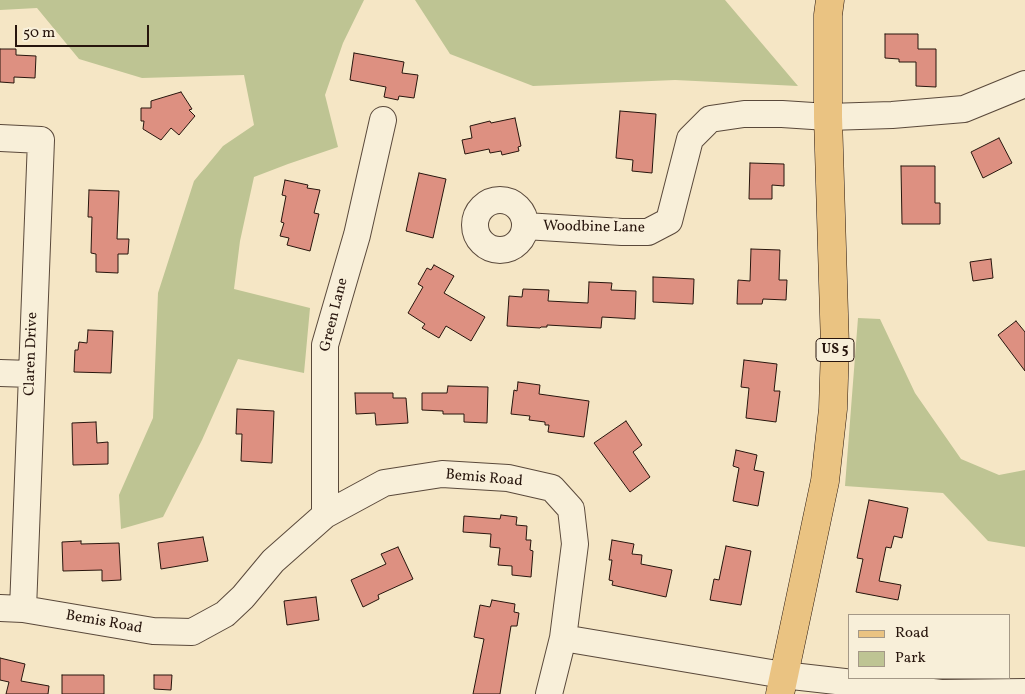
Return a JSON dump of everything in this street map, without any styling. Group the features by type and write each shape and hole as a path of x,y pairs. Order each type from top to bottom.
{"main road":[{"name":"US 5","path":"781,685 825,481 833,409 836,347 828,117 828,15 830,0"}],"street":[{"name":"Woodbine Lane","path":"525,226 648,232 669,221 690,139 710,119 744,114 828,117 892,115 964,109 1025,84"},
{"name":"Green Lane","path":"325,515 325,345 357,235 383,120"},
{"name":"Claren Drive","path":"0,138 41,140 31,374 11,609"},
{"path":"0,373 31,374"},
{"name":"Bemis Road","path":"11,609 153,631 192,632 225,614 244,597 273,561 325,515 384,483 442,474 508,478 552,488 571,509 575,544 563,638 549,694"},
{"path":"563,638 781,685 941,693 1025,692"}],"green space":[{"path":"0,0 364,0 343,43 325,95 338,147 254,177 240,241 234,289 310,308 304,373 238,359 202,440 163,517 121,529 119,495 153,418 158,293 194,181 223,146 254,125 244,75 142,78 79,59 37,8 0,10"},
{"path":"415,0 725,0 798,86 675,80 533,86 450,54"},
{"path":"858,318 880,319 915,393 961,459 999,475 1025,470 1025,547 988,541 943,493 845,486"}],"building":[{"path":"885,34 918,34 918,49 936,49 936,87 916,86 916,62 899,62 899,59 885,58"},
{"path":"0,49 16,49 16,55 36,56 35,78 14,77 14,83 0,82"},
{"path":"354,53 404,62 402,73 418,75 414,98 399,96 398,100 384,97 386,87 350,80"},
{"path":"181,92 192,109 189,110 195,116 179,135 171,128 161,140 143,129 144,121 141,121 141,108 151,108 151,101"},
{"path":"620,111 656,114 652,173 632,171 633,160 616,158"},
{"path":"515,118 521,146 518,147 519,151 502,155 501,151 490,153 489,149 465,154 462,140 472,138 470,126"},
{"path":"999,138 1012,163 983,178 971,152"},
{"path":"750,163 784,164 784,186 772,185 772,199 749,199"},
{"path":"901,166 935,166 935,203 940,203 940,224 902,224"},
{"path":"419,173 446,179 433,238 406,231"},
{"path":"285,180 308,185 307,188 320,190 314,213 319,214 310,251 287,245 289,238 280,236 284,223 281,222 286,196 282,195"},
{"path":"89,190 119,191 117,239 129,239 128,254 118,254 118,273 96,272 96,254 91,253 92,217 88,217"},
{"path":"751,249 780,250 779,280 787,280 786,300 763,299 762,304 737,304 738,280 750,281"},
{"path":"991,259 993,278 973,281 970,262"},
{"path":"434,265 454,276 444,293 485,317 471,341 446,326 439,338 422,328 425,324 408,313 423,287 418,284 427,268 431,270"},
{"path":"653,277 694,279 693,304 653,302"},
{"path":"589,282 612,283 611,290 636,291 635,319 602,317 601,328 547,325 547,327 540,328 507,326 509,296 522,297 523,289 549,290 548,301 588,303"},
{"path":"1016,321 1025,332 1025,371 998,335"},
{"path":"88,330 113,331 111,373 74,372 75,350 78,350 79,342 87,343"},
{"path":"744,360 777,364 774,391 780,391 776,422 746,418 749,388 741,387"},
{"path":"518,382 540,385 539,394 589,401 584,437 548,432 549,425 545,425 545,422 529,420 530,416 511,414 514,390 517,391"},
{"path":"448,386 488,387 487,423 464,422 464,414 443,414 443,411 422,410 422,393 447,393"},
{"path":"355,393 393,393 393,398 406,398 408,423 376,425 375,413 356,414"},
{"path":"237,409 274,411 272,463 241,461 242,434 236,434"},
{"path":"626,421 642,445 633,452 650,477 630,492 594,443"},
{"path":"96,422 97,443 108,442 108,464 73,465 72,423"},
{"path":"736,450 757,455 754,470 764,472 758,506 733,501 739,468 733,466"},
{"path":"869,500 908,508 902,538 894,536 891,548 886,547 879,581 901,585 898,600 856,592 863,559 857,558"},
{"path":"501,515 517,517 516,525 527,526 526,540 531,540 530,550 533,551 531,577 512,575 512,566 498,565 500,548 490,547 491,534 463,532 464,516 500,519"},
{"path":"203,537 208,561 161,569 158,543"},
{"path":"612,540 634,544 632,554 642,555 641,564 672,570 666,597 612,585 613,581 609,580 612,560 609,560"},
{"path":"81,541 81,544 119,543 121,580 102,581 102,570 63,571 62,542"},
{"path":"726,546 751,551 741,605 710,600 714,579 719,580"},
{"path":"398,547 413,579 378,595 379,599 363,607 351,580 386,564 381,554"},
{"path":"316,597 319,620 287,625 284,601"},
{"path":"492,600 515,604 514,612 519,613 517,626 511,626 500,694 473,694 484,639 474,637 480,605 490,607"},
{"path":"0,658 25,664 21,681 49,686 48,694 6,694 9,682 0,680"},
{"path":"62,675 104,675 104,694 62,694"},
{"path":"154,675 172,675 171,690 154,689"}]}
